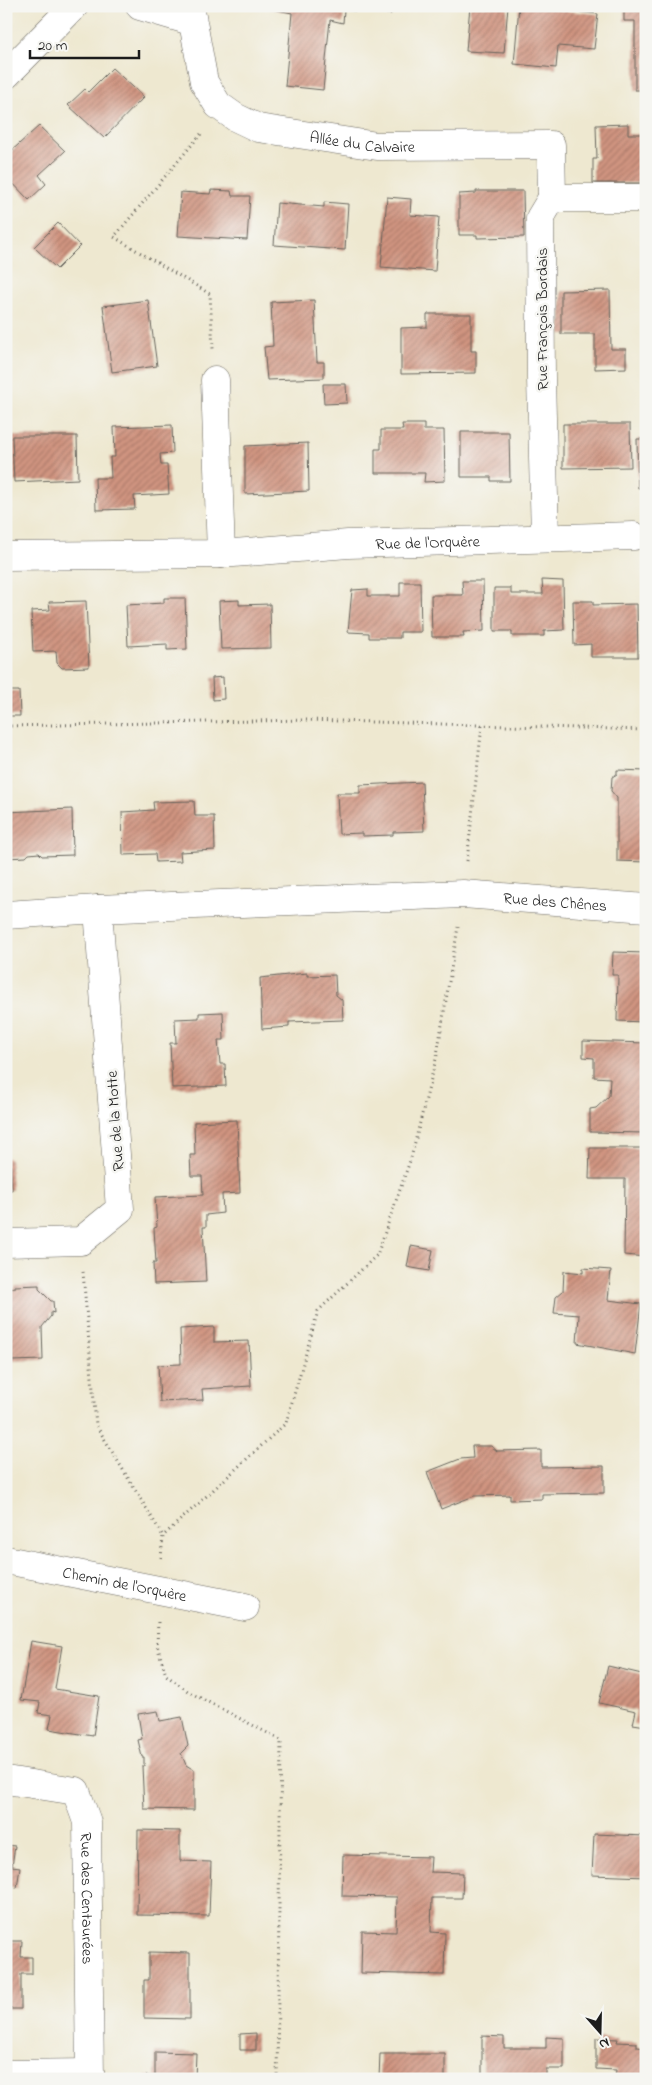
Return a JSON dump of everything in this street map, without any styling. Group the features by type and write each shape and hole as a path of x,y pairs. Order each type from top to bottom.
{"street":[{"path":"6,75 74,6"},
{"name":"Allée du Calvaire","path":"140,6 191,14 204,82 223,108 234,117 258,128 377,146 551,145 552,198"},
{"path":"552,198 646,198"},
{"name":"Rue François Bordais","path":"545,537 541,378 540,218 552,198"},
{"path":"215,380 222,554"},
{"name":"Rue de l'Orquère","path":"6,556 222,554 348,544 634,536"},
{"path":"6,915 98,909 463,894"},
{"name":"Rue des Chênes","path":"463,894 646,908"},
{"name":"Rue de la Motte","path":"81,1241 120,1208 98,909"},
{"path":"6,1243 81,1241"},
{"name":"Chemin de l'Orquère","path":"6,1560 245,1607"},
{"name":"Rue des Centaurées","path":"6,1780 76,1791 87,1822 90,2076"},
{"path":"6,2074 90,2076"}],"path":[{"path":"215,380 210,294 114,237 223,108"},
{"path":"6,726 305,720 646,730"},
{"path":"286,1423 318,1311 377,1255 411,1158 437,1055 463,894 482,725"},
{"path":"81,1241 96,1426 163,1536"},
{"path":"277,2079 281,1740"}],"building":[{"path":"258,6 392,6 391,14 344,10 343,23 330,20 323,90 285,86 292,13"},
{"path":"470,6 508,6 504,53 466,51"},
{"path":"519,6 560,7 560,10 598,14 594,49 558,46 556,68 514,64"},
{"path":"624,6 635,6 635,12 637,12 637,6 646,6 646,90 635,90 635,21 624,21"},
{"path":"112,68 144,97 104,138 68,105 85,89 88,92"},
{"path":"628,124 628,134 646,134 646,183 593,183 593,159 597,159 596,125"},
{"path":"39,126 65,151 39,175 46,184 29,200 6,176 6,150 9,153"},
{"path":"211,190 231,191 232,196 250,196 247,240 178,236 181,192 210,194"},
{"path":"476,191 523,191 524,237 477,238 477,235 459,235 459,194 476,193"},
{"path":"387,197 411,199 410,215 439,217 435,271 381,267"},
{"path":"324,202 348,204 345,250 274,245 277,203 324,207"},
{"path":"58,223 80,246 57,269 34,247"},
{"path":"610,290 611,349 626,349 626,368 595,369 595,334 561,334 561,291"},
{"path":"148,300 157,366 112,372 103,306"},
{"path":"314,300 317,362 324,362 324,378 267,380 264,347 273,346 271,302"},
{"path":"427,314 471,314 471,351 476,351 476,373 401,374 401,328 427,327"},
{"path":"643,353 646,353 646,376 643,376"},
{"path":"323,384 346,384 347,403 324,404"},
{"path":"402,424 424,424 424,430 444,430 445,481 424,482 425,473 375,473 375,449 381,449 381,430 403,430"},
{"path":"563,424 630,424 631,467 563,468"},
{"path":"172,425 173,453 160,454 161,465 167,465 169,494 134,496 135,509 96,510 95,478 111,478 110,457 115,457 114,427"},
{"path":"461,432 509,432 510,481 491,481 491,477 461,477"},
{"path":"12,436 77,436 78,479 14,482"},
{"path":"637,439 646,439 646,488 638,488"},
{"path":"308,443 309,491 245,494 245,446"},
{"path":"542,580 563,581 564,630 544,631 544,636 512,636 512,631 494,631 494,588 511,588 511,594 543,594"},
{"path":"462,581 483,581 484,631 463,632 464,637 432,637 431,595 463,595"},
{"path":"400,582 420,582 421,632 400,632 400,638 369,638 369,633 348,632 352,590 368,589 368,596 400,596"},
{"path":"164,598 185,598 187,649 167,650 167,644 128,646 126,605 164,603"},
{"path":"239,600 239,605 270,604 271,648 221,649 219,601"},
{"path":"86,601 89,667 62,668 57,663 56,651 33,652 31,611 50,610 49,602"},
{"path":"573,601 593,601 593,605 637,604 638,657 591,657 591,644 574,645"},
{"path":"223,677 224,699 213,700 212,678"},
{"path":"7,691 19,691 20,716 7,716"},
{"path":"617,770 646,771 646,862 617,861 617,798 611,791 612,777 617,774"},
{"path":"422,782 424,831 393,832 393,835 362,836 362,833 339,834 337,793 360,793 360,785"},
{"path":"194,801 195,816 214,816 215,850 180,852 181,861 156,862 155,854 123,855 122,812 154,810 153,802"},
{"path":"72,809 73,855 42,856 39,853 29,854 26,857 6,858 6,812"},
{"path":"613,952 646,953 646,1022 617,1021 618,975 612,975"},
{"path":"307,973 307,976 335,975 336,995 342,1000 343,1020 289,1022 289,1027 262,1029 260,978"},
{"path":"223,1012 224,1040 218,1040 220,1064 225,1064 226,1086 172,1088 170,1043 176,1043 175,1019 199,1018 199,1013"},
{"path":"583,1041 646,1043 646,1133 590,1132 590,1109 596,1108 609,1096 610,1078 594,1077 594,1058 583,1057"},
{"path":"237,1120 240,1193 222,1194 223,1213 206,1215 206,1227 203,1227 206,1282 154,1284 153,1263 156,1263 154,1228 157,1227 155,1197 203,1195 202,1176 191,1176 190,1155 195,1155 194,1122"},
{"path":"590,1148 646,1148 646,1257 624,1255 625,1179 589,1179"},
{"path":"6,1158 10,1158 12,1190 6,1190"},
{"path":"411,1246 433,1250 429,1271 407,1267"},
{"path":"583,1268 611,1270 608,1300 641,1304 635,1354 577,1343 579,1315 554,1313 556,1297 563,1291 564,1271 583,1273"},
{"path":"39,1285 39,1289 53,1301 54,1313 51,1312 51,1316 42,1327 43,1360 12,1361 11,1333 6,1333 6,1289 15,1288 15,1286"},
{"path":"214,1327 214,1342 249,1341 251,1386 202,1389 203,1400 160,1402 158,1365 181,1364 180,1329"},
{"path":"472,1446 491,1446 497,1451 541,1450 541,1467 604,1466 604,1493 542,1494 542,1499 510,1500 510,1495 474,1496 441,1509 427,1472 460,1459 473,1458"},
{"path":"31,1641 62,1646 55,1689 99,1696 93,1736 49,1729 52,1715 38,1713 40,1702 21,1700"},
{"path":"608,1666 646,1675 646,1726 633,1724 636,1711 599,1703"},
{"path":"158,1711 160,1721 182,1717 188,1746 181,1753 186,1765 194,1770 194,1810 144,1809 142,1766 144,1766 144,1757 142,1757 138,1740 142,1739 138,1714"},
{"path":"138,1830 180,1831 180,1861 211,1862 209,1916 137,1915"},
{"path":"594,1834 646,1836 646,1877 592,1875"},
{"path":"6,1845 15,1846 12,1866 20,1867 17,1888 6,1886"},
{"path":"343,1855 431,1857 430,1872 463,1873 462,1898 432,1898 431,1932 445,1933 444,1975 361,1973 362,1931 396,1932 397,1897 342,1896"},
{"path":"6,1941 22,1941 21,1957 32,1957 32,1974 21,1974 21,2009 6,2009"},
{"path":"149,1952 190,1953 190,2019 144,2018 144,1980 149,1980"},
{"path":"256,2033 256,2050 240,2050 240,2034"},
{"path":"482,2036 504,2037 504,2048 546,2048 546,2037 564,2038 564,2069 546,2069 546,2079 482,2079"},
{"path":"596,2038 618,2039 617,2042 637,2043 637,2047 646,2048 646,2079 615,2079 616,2070 596,2069"},
{"path":"155,2052 196,2053 195,2079 146,2079 146,2076 155,2077"},
{"path":"380,2054 445,2054 445,2079 379,2079"}]}
